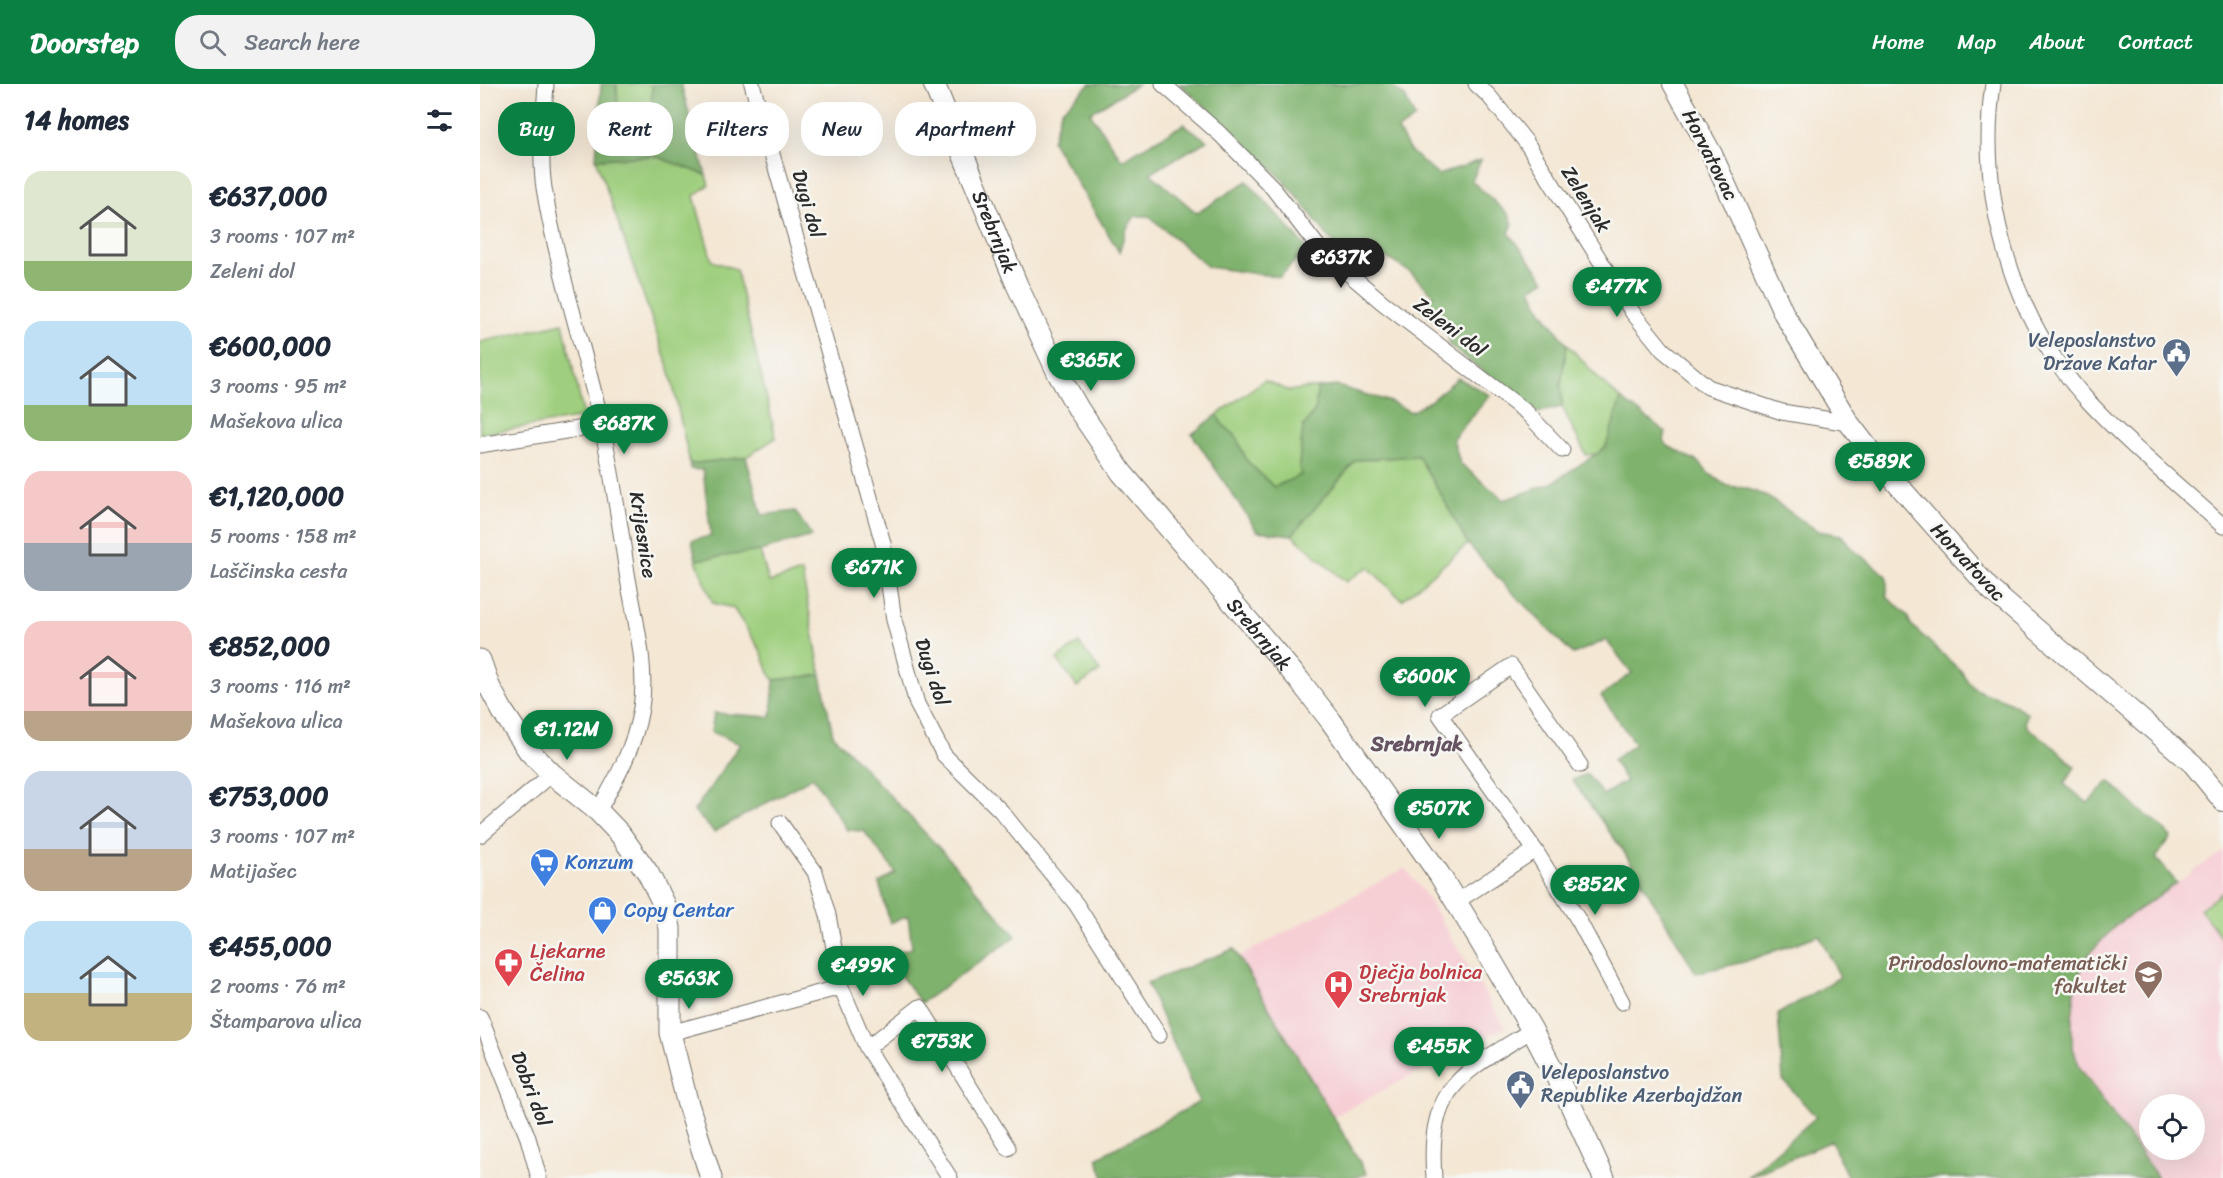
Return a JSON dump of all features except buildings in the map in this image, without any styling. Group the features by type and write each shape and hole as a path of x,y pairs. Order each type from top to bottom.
{"main road":[{"name":"Srebrnjak","path":"934,84 1022,296 1059,375 1079,411 1122,473 1266,639 1331,721 1456,902 1532,1030 1569,1101 1604,1178"},
{"path":"480,660 489,686 517,735 529,751 552,774 598,812 630,847 648,873 664,905 670,928 670,1033 687,1101 711,1178"}],"street":[{"name":"Krijesnice","path":"546,84 542,152 544,187 557,249 602,425 615,493 643,676 641,706 635,734 621,771 598,812"},
{"name":"Dugi dol","path":"752,84 883,543 894,620 916,704 944,755 1001,811 1076,904 1159,1035"},
{"name":"Zeleni dol","path":"1163,84 1220,134 1272,187 1319,248 1382,302 1526,412 1562,450"},
{"name":"Zelenjak","path":"1476,84 1489,96 1526,142 1633,313 1663,350 1708,387 1782,412 1849,423"},
{"name":"Horvatovac","path":"1673,84 1712,154 1784,314 1849,423 1885,470 1991,590 2193,764 2223,801"},
{"path":"1993,84 1989,137 1996,212 2011,268 2038,330 2060,365 2087,400 2223,526"},
{"path":"480,445 602,425"},
{"path":"1580,765 1511,666 1440,716 1535,850 1579,921 1622,1002"},
{"path":"480,835 552,774"},
{"path":"780,823 815,872 828,915 841,987 867,1048 950,1178"},
{"path":"1456,902 1535,850"},
{"path":"670,1033 841,987"},
{"path":"867,1048 920,1007 1008,1148"},
{"name":"Dobri dol","path":"480,1017 528,1138 539,1178"},
{"path":"1434,1178 1435,1126 1442,1104 1453,1086 1483,1059 1532,1030"}],"shaded area":[{"name":"Prirodoslovno-matematički fakultet","path":"2223,851 2223,1178 2158,1178 2145,1160 2205,1160 2205,1094 2139,1094 2139,1151 2080,1068 2072,1045 2072,1019 2076,981 2090,953 2112,928"},
{"name":"Dječja bolnica Srebrnjak","path":"1405,868 1427,897 1505,1027 1269,1150 1171,993"}],"green space":[{"path":"601,84 616,84 618,102 600,102"},
{"path":"617,84 652,84 652,102 618,102"},
{"path":"652,84 681,84 686,102 685,156 701,156 706,175 655,156 673,156 673,102 652,102"},
{"path":"1090,84 1138,84 1090,113 1122,160 1184,124 1207,141 1150,173 1197,213 1247,181 1307,248 1280,277 1208,267 1149,216 1135,216 1126,230 1119,252 1052,141 1061,111"},
{"path":"1179,84 1389,84 1405,97 1415,118 1398,130 1410,151 1438,175 1481,160 1472,181 1509,215 1513,224 1509,233 1545,280 1531,289 1542,311 1567,344 1561,383 1562,407 1537,413 1449,345 1448,333 1420,308 1434,295 1410,272 1382,255 1360,266 1349,258 1264,161"},
{"path":"596,156 655,156 596,159"},
{"path":"655,156 706,175 709,185 694,196 712,261 736,269 776,438 746,457 690,464 670,372 596,159"},
{"path":"563,323 584,417 480,434 480,342"},
{"path":"1567,344 1621,399 1606,447 1598,454 1586,455 1562,407 1561,383"},
{"path":"1458,378 1490,395 1453,439 1460,463 1504,500 1552,483 1598,453 1606,446 1621,399 1666,432 1664,441 1668,446 1700,463 1707,472 1727,486 1746,488 1766,496 1818,531 1841,535 1854,550 1887,576 1887,597 1907,615 1911,625 1962,672 1971,685 1980,692 2008,701 2027,713 2025,722 2027,727 2075,767 2064,784 2088,803 2109,781 2137,808 2161,826 2171,837 2156,858 2177,883 2116,925 2090,953 2076,981 2072,1019 2072,1045 2080,1068 2139,1151 2139,1160 2145,1160 2158,1178 1848,1178 1831,1141 1746,1178 1816,1117 1783,1080 1778,1014 1840,977 1819,935 1744,962 1696,973 1624,852 1572,780 1587,774 1603,795 1626,781 1613,760 1635,744 1601,696 1632,673 1606,640 1573,654 1501,581 1468,544 1418,456 1356,460 1292,535 1257,531 1192,434 1217,415 1222,424 1235,435 1247,461 1274,487 1301,475 1299,465 1303,427 1316,409 1317,388 1337,386 1388,401 1411,412 1430,401"},
{"path":"1264,380 1289,391 1317,388 1316,409 1303,428 1299,465 1301,475 1274,487 1247,461 1235,435 1222,424 1217,415"},
{"path":"1418,456 1468,544 1402,600 1368,567 1346,582 1292,535 1356,460"},
{"path":"746,457 762,515 795,511 812,536 760,551 696,560 692,540 711,536 703,470 691,469 690,464"},
{"path":"760,551 769,582 802,572 821,675 774,680 761,651 733,608 713,603 696,560"},
{"path":"1079,643 1100,671 1077,687 1057,659"},
{"path":"821,675 833,735 944,853 1016,936 921,1003 885,955 912,948 908,916 890,923 879,883 896,873 864,831 847,830 813,777 714,832 694,811 740,744 711,732 714,713 771,717 774,680"},
{"path":"2223,892 2223,940 2200,909"},
{"path":"1234,949 1367,1174 1352,1178 1104,1178 1097,1158 1199,1102 1147,983"}],"place":[{"name":"Veleposlanstvo Države Katar","path":"2177,378"},
{"name":"Konzum","path":"544,888"},
{"name":"Copy Centar","path":"603,936"},
{"name":"Ljekarne Čelina","path":"509,988"},
{"name":"Prirodoslovno-matematički fakultet","path":"2148,1000"},
{"name":"Dječja bolnica Srebrnjak","path":"1338,1010"},
{"name":"Veleposlanstvo Republike Azerbajdžan","path":"1520,1110"}],"district":[{"name":"Srebrnjak","path":"1417,744"}]}
